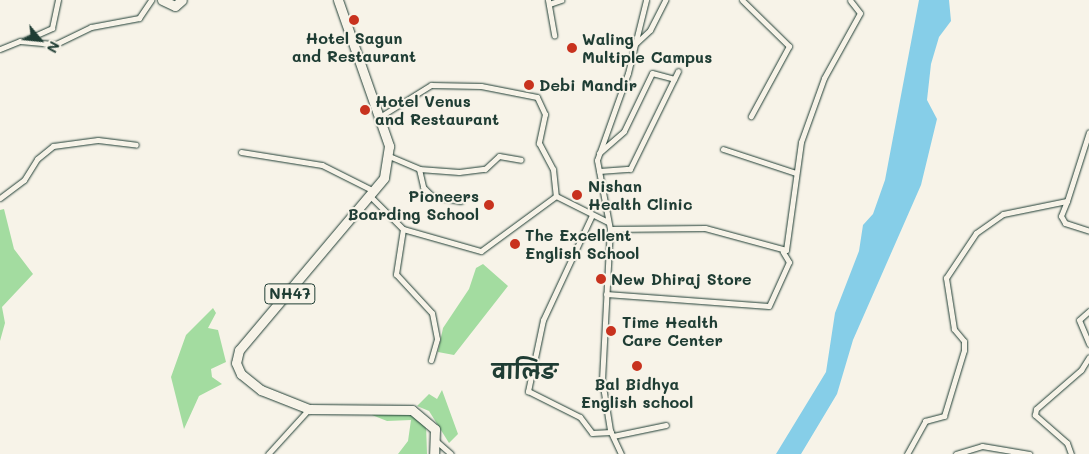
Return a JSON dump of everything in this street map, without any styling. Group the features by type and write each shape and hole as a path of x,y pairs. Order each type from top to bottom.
{"highway":[{"path":"162,0 175,6 182,0"},
{"path":"338,0 381,116 390,156"},
{"name":"NH47","path":"390,156 374,195 239,350 236,363 254,385 309,409 342,412 401,406 427,419 435,440 434,454"}],"street":[{"path":"0,49 52,28 58,0"},
{"path":"23,41 56,44 91,27 139,18 151,0"},
{"path":"554,34 548,2 561,0"},
{"path":"622,454 612,434 602,380 610,229 599,170 598,153 634,45 646,0"},
{"path":"634,45 650,30 665,0"},
{"path":"742,0 789,46 751,116"},
{"path":"782,252 791,230 801,142 824,78 860,13 850,0"},
{"path":"599,170 630,169 678,70"},
{"path":"598,153 624,131 650,75 674,79"},
{"path":"381,116 431,85 481,86 537,97 545,114 539,143 553,169 556,196"},
{"path":"1089,132 1061,216 1065,223 1089,231"},
{"path":"0,198 24,180 37,159 53,146 98,140 136,145"},
{"path":"723,149 796,173"},
{"path":"241,152 322,165 374,195 403,229 484,251 556,196 569,198 592,215 608,222"},
{"path":"390,156 419,169 459,172 485,168 499,156 521,160"},
{"path":"419,169 423,187 432,196 461,201"},
{"path":"907,454 924,421 944,416 964,350 964,341 954,329 946,278 976,233 1002,214 1067,201"},
{"path":"592,215 543,320 528,392 580,417 592,433 612,434 666,425"},
{"path":"606,294 769,306 789,262 782,252 705,228 610,229"},
{"path":"403,229 396,274 434,318 438,339 431,360"},
{"path":"1089,311 1078,320 1089,344"},
{"path":"1071,454 1067,443 1035,415 1036,409 1081,370 1089,357"},
{"path":"268,454 309,409"},
{"path":"435,440 451,454"},
{"path":"956,454 982,446 1030,454"}],"green space":[{"path":"4,209 14,249 33,274 2,307 5,323 0,341 0,210"},
{"path":"483,264 508,286 454,355 438,352 443,328 469,289 476,268"},
{"path":"213,308 216,313 208,328 218,330 226,362 211,369 212,377 222,384 199,396 184,429 171,377 186,335"},
{"path":"442,390 458,434 449,443 429,411 417,406 429,394 437,399"},
{"path":"406,410 426,424 427,454 398,454 408,441 411,420 387,421 372,415 372,411"}],"water":[{"path":"919,0 949,0 951,21 939,37 931,64 927,100 937,119 921,185 853,340 837,394 801,454 776,454 826,372 835,313 859,251 863,225 873,214 885,180"}],"place":[{"name":"Hotel Sagun and Restaurant","path":"354,20"},
{"name":"Waling Multiple Campus","path":"572,48"},
{"name":"Debi Mandir","path":"529,85"},
{"name":"Hotel Venus and Restaurant","path":"365,110"},
{"name":"Nishan Health Clinic","path":"577,195"},
{"name":"Pioneers Boarding School","path":"489,205"},
{"name":"The Excellent English School","path":"515,244"},
{"name":"New Dhiraj Store","path":"601,279"},
{"name":"Time Health Care Center","path":"611,331"},
{"name":"Bal Bidhya English school","path":"637,366"}],"district":[{"name":"वालिङ","path":"525,371"}]}
